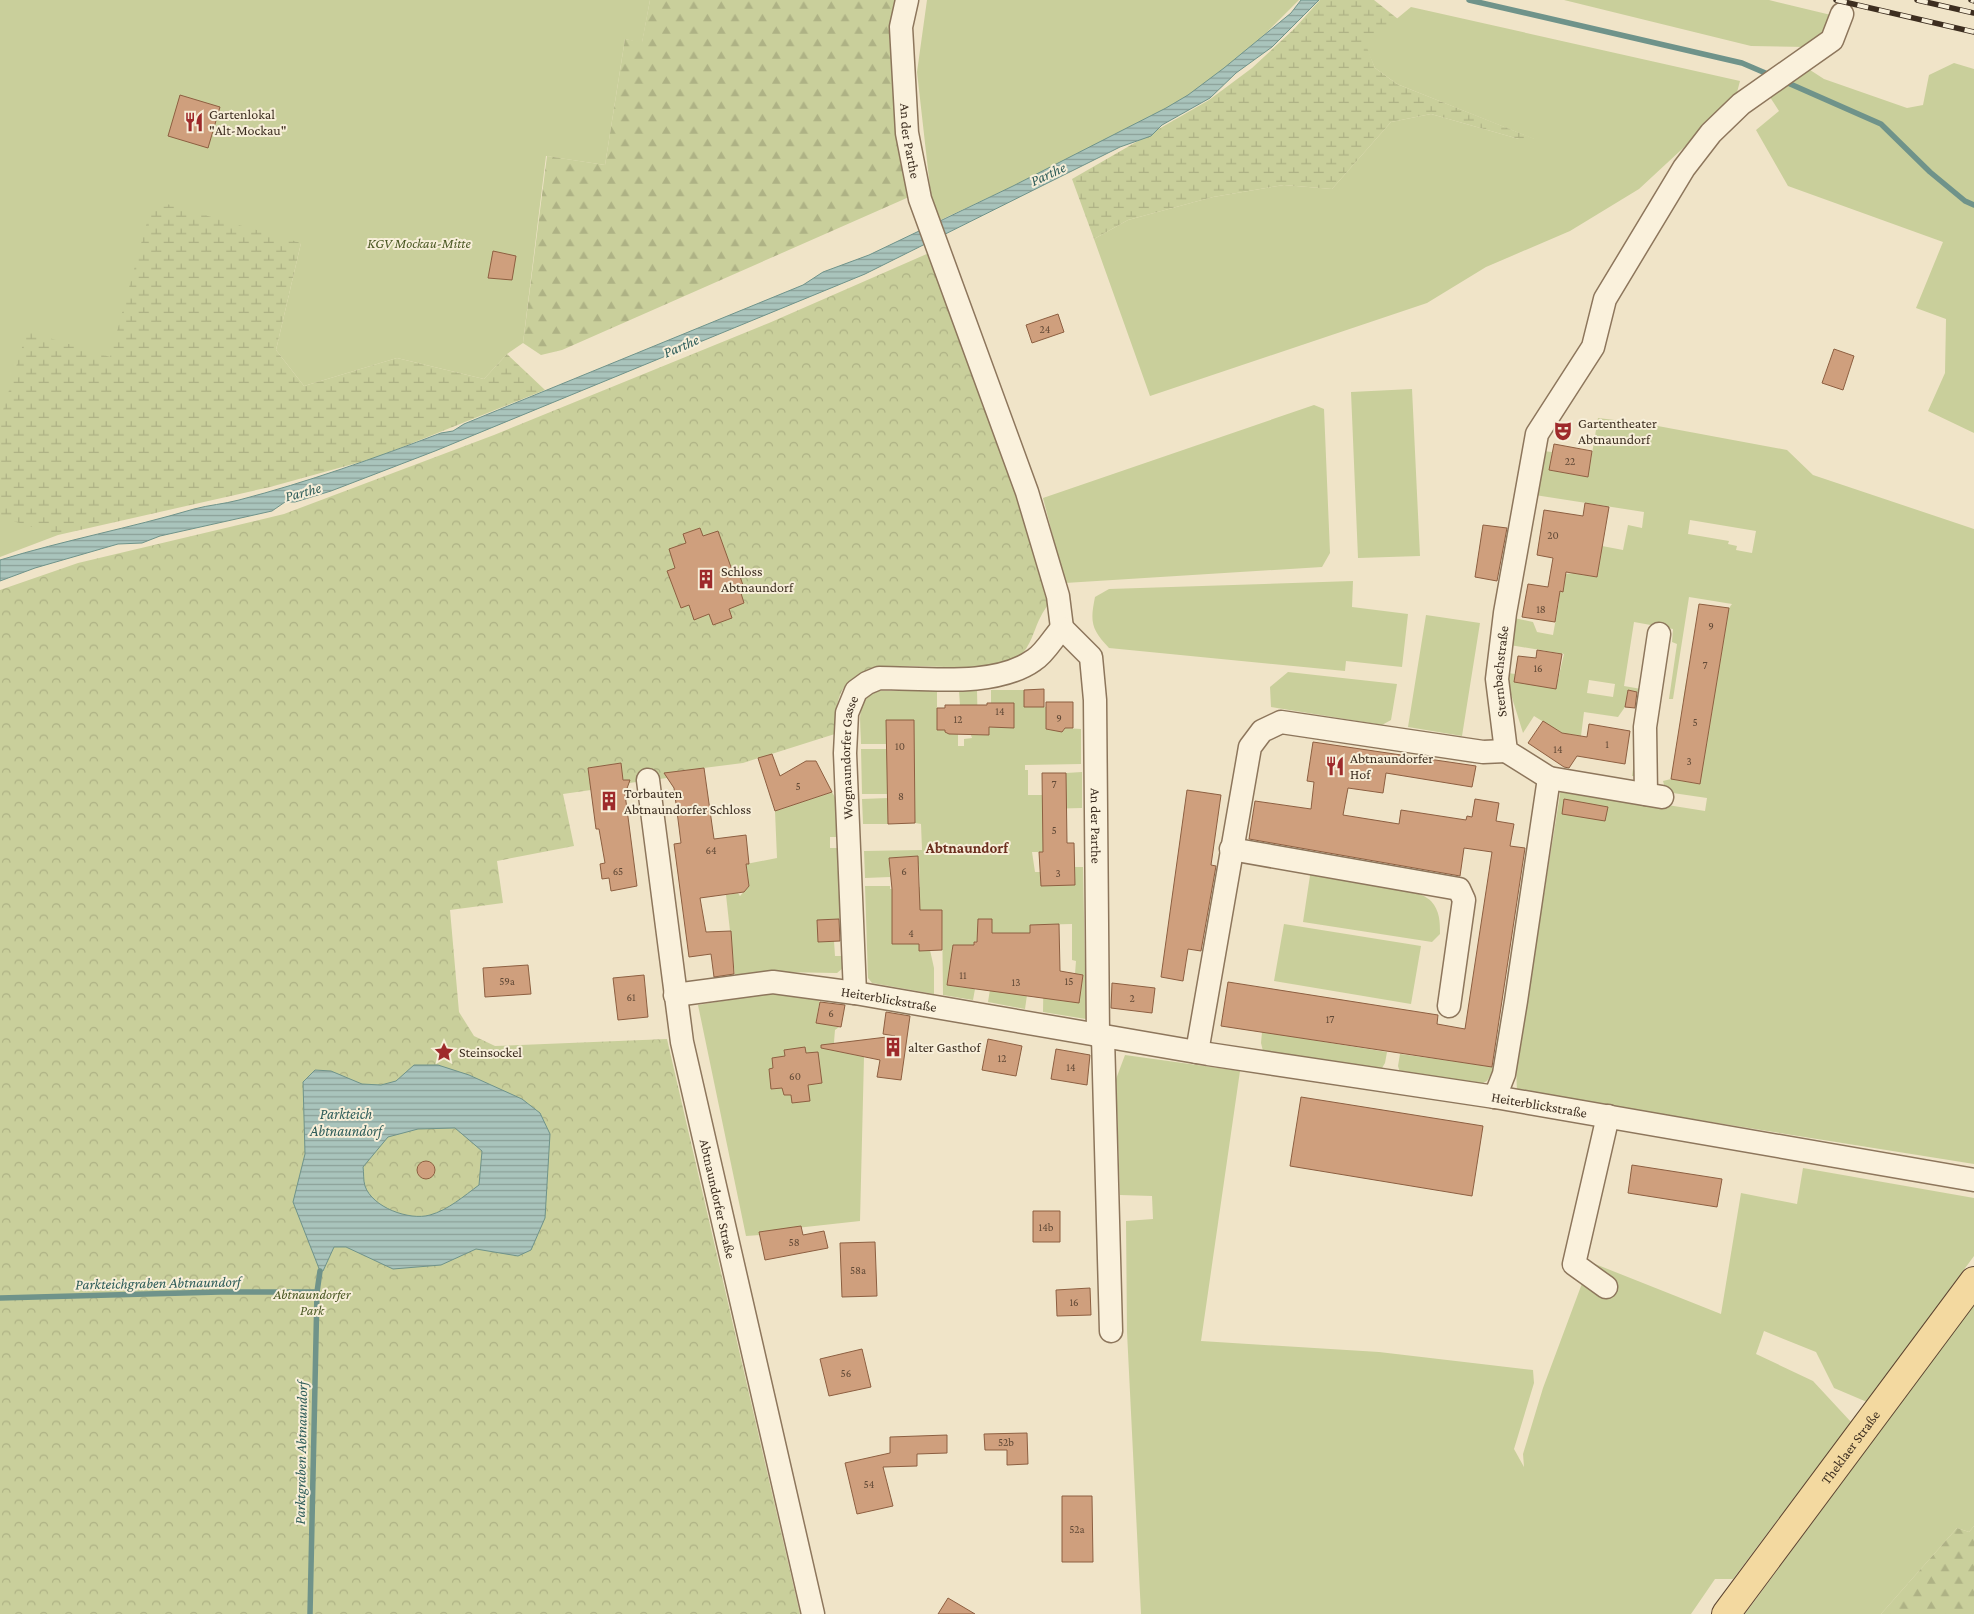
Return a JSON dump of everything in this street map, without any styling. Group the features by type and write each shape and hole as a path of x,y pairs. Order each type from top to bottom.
{"main road":[{"name":"Theklaer Straße","path":"1726,1614 1974,1281"}],"street":[{"name":"An der Parthe","path":"907,0 901,28 906,133 920,199 1027,492 1058,596 1062,628 1091,657 1094,700 1101,1036"},
{"name":"Sternbachstraße","path":"1506,750 1497,679 1505,613 1537,434 1593,347 1605,299 1684,168 1711,133 1741,104 1832,40 1842,14"},
{"name":"Wognaundorfer Gasse","path":"854,993 846,753 847,713 856,691 866,683 879,678 990,678 1013,671 1036,660 1062,628"},
{"path":"1197,1052 1250,747 1262,731 1281,722 1483,752 1506,750 1549,778 1654,795 1645,727 1658,634"},
{"path":"1495,1097 1504,1074 1549,778"},
{"name":"Abtnaundorfer Straße","path":"648,780 682,1042 813,1614"},
{"path":"1231,850 1458,888 1464,900 1449,1006"},
{"name":"Heiterblickstraße","path":"675,995 773,982 854,993 1197,1052 1495,1097 1974,1180"},
{"path":"1101,1036 1111,1332"},
{"path":"1606,1287 1574,1264 1608,1116"}],"green space":[{"name":"KGV Mockau-Mitte","path":"0,0 650,0 642,43 625,39 605,165 546,156 523,343 507,354 484,379 397,358 304,386 276,350 301,243 110,357 58,535 0,557"},
{"path":"650,0 899,0 909,197 562,350 541,355 523,343 547,156 605,165 625,39 642,42"},
{"path":"927,0 1299,0 1266,33 1200,90 1139,127 934,223 917,72"},
{"path":"1320,0 1374,0 1398,19 1366,45 1375,68 1397,84 1535,139 1519,139 1431,114 1391,122 1332,189 1284,185 1213,197 1128,220 1094,239 1072,179 1209,100 1252,68 1294,29"},
{"path":"1564,0 1769,0 1831,15 1821,35 1807,47 1751,46"},
{"path":"1411,7 1740,81 1735,100 1639,189 1570,231 1486,267 1427,303 1150,396 1094,239 1128,220 1213,197 1284,185 1332,189 1391,122 1431,114 1519,139 1534,139 1397,84 1375,68 1365,45"},
{"path":"1954,63 1974,69 1974,433 1928,411 1945,373 1946,319 1916,308 1943,242 1788,186 1756,130 1779,111 1768,94 1807,68 1824,79 1907,108 1923,105 1929,75"},
{"path":"153,200 301,243 276,350 304,386 397,358 484,379 507,354 545,390 375,458 270,487 58,535 0,517 0,420 27,331 110,357"},
{"name":"Abtnaundorfer Park","path":"929,253 950,305 1052,599 1041,615 1024,651 1015,659 995,665 972,667 893,667 870,670 852,679 840,695 837,709 838,733 743,763 672,772 667,778 629,783 623,779 620,763 588,768 591,790 563,794 574,846 497,861 503,903 450,910 459,1012 474,1036 495,1046 667,1039 800,1614 0,1614 0,590 78,563 284,514 494,435 769,323"},
{"path":"1412,389 1420,556 1358,558 1351,392"},
{"path":"1314,405 1324,409 1330,553 1322,567 1065,583 1043,498"},
{"path":"1598,418 1647,424 1787,450 1813,475 1974,529 1974,1164 1517,1091 1516,1068 1561,788 1705,811 1707,798 1666,792 1663,781 1671,779 1699,784 1713,707 1683,701 1686,682 1716,687 1729,608 1732,604 1689,597 1673,699 1669,699 1677,644 1672,642 1673,629 1634,622 1624,686 1647,690 1634,776 1632,776 1644,693 1628,690 1625,707 1618,717 1584,712 1581,736 1569,734 1568,737 1534,716 1523,733 1509,688 1508,673 1515,674 1514,682 1556,688 1564,654 1510,645 1514,618 1533,622 1537,632 1553,635 1559,601 1557,600 1558,590 1563,591 1566,574 1574,573 1597,577 1602,546 1623,550 1628,525 1642,528 1644,512 1535,495 1543,451 1552,452 1549,470 1588,477","holes":["1690,520 1756,531 1752,553 1736,550 1737,546 1728,544 1729,541 1688,534","1589,680 1615,684 1613,697 1587,693"]},
{"path":"1353,581 1352,607 1408,614 1402,667 1346,661 1345,671 1109,648 1095,630 1092,619 1095,597 1109,589"},
{"path":"1426,615 1480,623 1462,736 1408,727"},
{"path":"1288,672 1397,684 1391,720 1382,725 1271,707 1270,687"},
{"path":"977,690 978,735 989,735 989,727 1014,727 1014,703 991,703 991,690 1024,690 1024,707 1046,707 1046,728 1062,732 1065,728 1081,729 1081,764 1025,765 1025,770 1028,770 1028,795 1042,795 1042,798 1065,798 1066,773 1082,772 1082,808 1043,809 1043,852 1032,852 1035,872 1042,872 1040,874 1042,884 1075,885 1075,867 1083,867 1086,1019 1043,1012 1044,951 1057,975 1079,1002 1083,975 1075,974 1076,961 1072,960 1072,924 1031,925 1030,933 1018,933 1027,995 1025,1009 988,1002 993,971 991,919 978,919 977,941 974,942 973,955 965,945 953,945 947,985 975,989 973,1000 943,995 942,910 928,910 928,922 892,915 892,944 919,944 919,951 930,950 934,968 934,994 872,983 868,978 865,886 890,886 890,889 920,887 919,864 900,864 900,857 889,858 890,877 865,878 864,851 922,850 921,824 915,823 914,721 887,744 861,744 860,714 864,700 875,691 937,691 937,730 958,734 958,746 964,746 964,739 972,738 960,705 959,691"},
{"path":"861,749 887,749 888,794 862,794"},
{"path":"832,792 838,803 840,837 830,837 830,848 837,848 840,919 817,921 819,942 834,941 835,956 843,956 843,968 837,973 777,972 735,976 726,895 738,893 740,896 749,886 746,864 777,858 775,811"},
{"path":"888,798 888,824 863,824 862,799"},
{"path":"1311,869 1356,877 1410,890 1423,896 1431,901 1438,913 1440,934 1432,942 1303,922"},
{"path":"1284,924 1421,946 1411,1004 1274,981"},
{"path":"771,993 820,999 816,1022 839,1027 835,1030 834,1042 836,1051 864,1057 860,1221 760,1232 760,1235 746,1236 698,1005"},
{"path":"1262,1032 1387,1052 1385,1063 1379,1073 1264,1055 1261,1043"},
{"path":"1400,1054 1495,1067 1487,1081 1473,1088 1401,1076 1398,1066"},
{"path":"1125,1055 1240,1071 1201,1341 1379,1352 1533,1370 1534,1383 1514,1449 1524,1467 1523,1454 1543,1388 1590,1262 1721,1314 1741,1193 1797,1204 1803,1168 1974,1198 1974,1256 1867,1402 1834,1388 1816,1352 1764,1331 1756,1354 1813,1381 1851,1422 1733,1579 1715,1579 1691,1614 1141,1614 1127,1332 1126,1221 1153,1219 1152,1196 1120,1195 1116,1079"},
{"path":"1974,1304 1974,1526 1969,1532 1957,1528 1881,1614 1745,1614"},
{"path":"1974,1526 1974,1614 1881,1614 1957,1528 1969,1532"}],"water":[{"name":"Parthe","path":"1301,0 1319,0 1272,47 1236,73 1210,98 1162,125 1151,136 1120,147 865,274 435,451 331,491 295,502 285,502 272,511 160,536 142,543 118,544 35,568 0,581 0,560 194,509 265,493 341,469 441,433 453,431 464,424 803,285 823,272 869,255 1013,186 1166,108 1188,95 1224,68 1291,13"},
{"name":"Parkteich Abtnaundorf","path":"414,1065 438,1065 469,1075 522,1099 540,1113 550,1134 545,1218 531,1250 518,1256 476,1249 441,1265 393,1269 346,1247 334,1247 323,1271 320,1271 293,1202 305,1154 303,1082 315,1070 331,1071 362,1084 381,1085 396,1081","holes":["455,1128 482,1151 479,1185 437,1213 412,1216 392,1211 375,1200 365,1186 363,1167 388,1137 418,1129"]}],"building":[{"name":"Gartenlokal \"Alt-Mockau\"","path":"180,95 220,107 208,148 168,136"},
{"path":"493,251 516,256 512,280 488,278"},
{"path":"1058,314 1064,332 1032,343 1026,325"},
{"path":"1834,349 1854,356 1843,390 1822,383"},
{"path":"1554,444 1592,451 1588,477 1549,470"},
{"path":"1585,503 1609,507 1597,577 1566,572 1563,592 1560,591 1555,622 1522,617 1528,584 1548,587 1553,558 1537,555 1544,510 1583,516"},
{"path":"1483,525 1507,528 1497,581 1475,577"},
{"name":"Schloss Abtnaundorf","path":"700,528 703,536 718,531 732,570 737,568 744,588 740,590 744,603 729,609 732,618 713,625 709,614 694,620 689,605 681,608 667,571 675,568 669,549 686,543 683,534"},
{"path":"1699,604 1729,608 1700,784 1671,779"},
{"path":"1537,650 1562,654 1556,689 1514,682 1518,656 1536,658"},
{"path":"1044,689 1044,707 1024,707 1024,690"},
{"path":"1628,690 1637,692 1635,708 1625,707"},
{"path":"1046,702 1073,702 1073,728 1065,728 1062,732 1046,729"},
{"path":"987,703 1014,703 1014,728 989,727 989,735 949,734 945,730 937,730 937,708 945,708 945,705 987,705"},
{"path":"886,720 914,720 915,823 888,824"},
{"path":"1543,721 1562,733 1587,737 1589,724 1630,731 1625,764 1577,756 1569,768 1564,767 1528,743"},
{"path":"1313,742 1476,766 1472,787 1386,773 1383,793 1348,788 1343,815 1399,824 1401,810 1466,820 1467,816 1472,817 1475,799 1499,803 1496,821 1514,824 1510,846 1525,848 1492,1067 1221,1026 1228,982 1438,1015 1437,1024 1465,1029 1492,852 1464,848 1460,876 1249,839 1255,801 1311,809 1314,782 1307,781"},
{"path":"772,754 780,776 806,761 816,761 832,792 775,811 758,758"},
{"path":"621,763 623,780 630,780 625,794 637,886 611,891 609,878 602,879 600,864 605,863 599,829 596,829 588,768"},
{"path":"704,768 714,839 746,835 749,864 746,864 749,886 744,892 700,898 706,932 731,931 734,974 714,977 711,954 689,957 674,844 681,843 674,788 664,773"},
{"path":"1042,773 1066,773 1067,843 1074,843 1075,885 1041,886 1039,852 1043,852"},
{"path":"1187,790 1221,795 1211,865 1216,866 1201,951 1188,949 1183,981 1161,977"},
{"path":"1564,799 1608,807 1605,821 1562,814"},
{"path":"918,856 920,910 942,910 942,950 919,951 919,944 892,944 892,889 889,858"},
{"path":"839,919 840,941 818,942 817,920"},
{"path":"978,919 992,919 992,933 1030,933 1030,925 1059,924 1060,971 1083,975 1079,1003 947,985 953,945 974,945 974,942 977,942"},
{"path":"528,965 531,994 485,997 483,968"},
{"path":"644,975 648,1017 618,1020 613,978"},
{"path":"1112,983 1155,988 1152,1013 1111,1008"},
{"path":"820,1002 845,1005 841,1027 816,1023"},
{"name":"alter Gasthof","path":"886,1012 910,1016 901,1080 877,1077 880,1060 821,1048 821,1045 895,1036 883,1034"},
{"path":"988,1039 1022,1046 1016,1076 982,1070"},
{"path":"805,1047 806,1053 818,1052 822,1083 808,1085 810,1101 792,1103 791,1095 784,1095 782,1088 771,1089 769,1069 773,1068 772,1058 785,1056 784,1050"},
{"path":"1056,1049 1090,1055 1087,1085 1051,1079"},
{"path":"1301,1097 1483,1126 1472,1196 1290,1166"},
{"path":"422,1161 430,1161 435,1166 433,1177 422,1179 417,1174 417,1166"},
{"path":"1632,1165 1722,1179 1717,1207 1628,1193"},
{"path":"1033,1211 1060,1211 1060,1242 1033,1242"},
{"path":"801,1226 803,1235 824,1231 828,1248 765,1260 759,1232"},
{"path":"875,1242 877,1296 842,1297 840,1243"},
{"path":"1090,1288 1091,1315 1057,1316 1056,1290"},
{"path":"862,1349 871,1387 829,1396 820,1359"},
{"path":"1027,1433 1028,1464 1007,1465 1007,1450 985,1450 984,1434"},
{"path":"947,1435 947,1453 917,1454 917,1466 883,1467 893,1506 857,1514 845,1463 890,1453 890,1437"},
{"path":"1062,1496 1092,1496 1093,1562 1062,1562"},
{"path":"948,1598 975,1614 938,1614"}],"waterway":[{"path":"1469,0 1742,63 1770,75"},
{"path":"1788,83 1881,124 1930,172 1965,201 1974,205"},
{"name":"Parktgraben Abtnaundorf","path":"310,1614 317,1292 320,1271"},
{"name":"Parkteichgraben Abtnaundorf","path":"0,1298 220,1292 317,1292"}],"railway":[{"path":"1836,0 1974,32"},
{"path":"1917,0 1974,13"}],"place":[{"name":"Gartenlokal \"Alt-Mockau\"","path":"194,122"},
{"name":"Gartentheater Abtnaundorf","path":"1563,431"},
{"name":"Schloss Abtnaundorf","path":"706,579"},
{"name":"Abtnaundorfer Hof","path":"1335,766"},
{"name":"Torbauten Abtnaundorfer Schloss","path":"609,801"},
{"name":"alter Gasthof","path":"893,1047"},
{"name":"Steinsockel","path":"444,1052"}],"district":[{"name":"Abtnaundorf","path":"967,848"}]}
